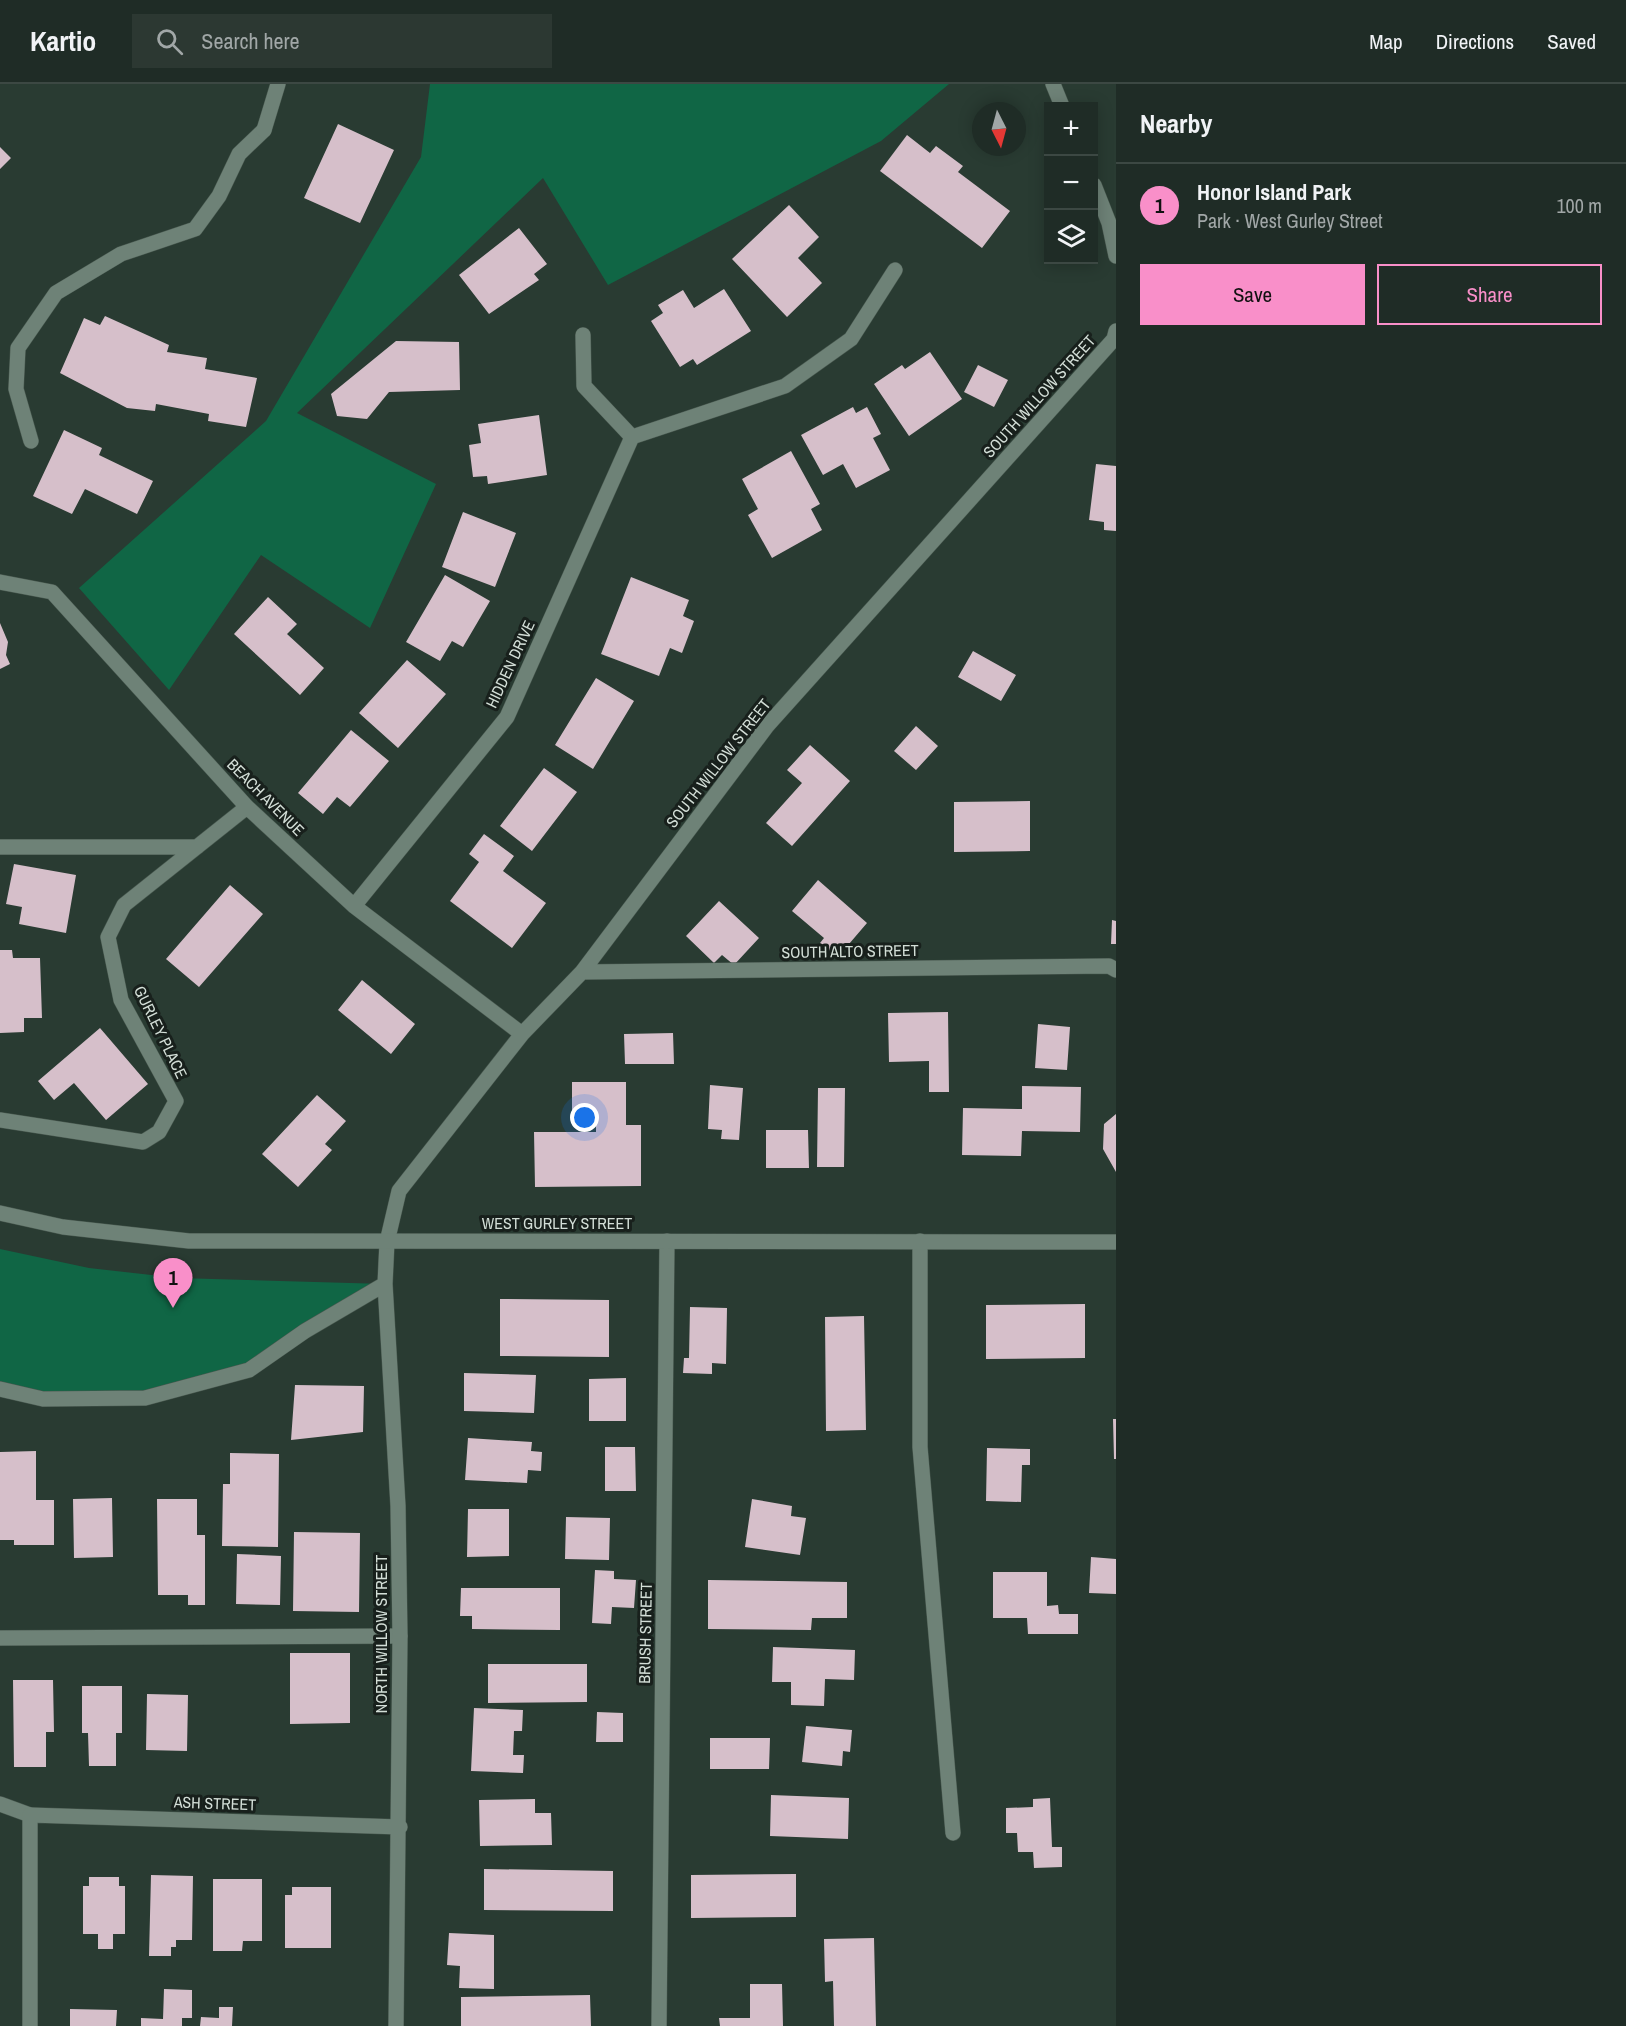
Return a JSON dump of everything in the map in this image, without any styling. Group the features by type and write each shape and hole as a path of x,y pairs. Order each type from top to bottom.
{"street":[{"path":"31,441 16,388 18,348 56,293 121,254 195,229 219,196 239,154 264,130 278,84"},
{"path":"1053,84 1060,102"},
{"path":"1098,193 1112,223 1116,256"},
{"path":"583,335 584,386 632,437 785,386 851,339 895,270"},
{"name":"SOUTH WILLOW STREET","path":"387,1242 399,1191 522,1034 582,972 767,726 1106,347 1116,331"},
{"name":"HIDDEN DRIVE","path":"354,906 507,717 632,437"},
{"name":"BEACH AVENUE","path":"0,582 52,592 248,807 354,906 522,1034"},
{"name":"GURLEY PLACE","path":"0,1120 143,1142 159,1132 176,1101 121,1000 108,937 124,905 248,807"},
{"path":"0,847 197,847"},
{"name":"SOUTH ALTO STREET","path":"582,972 1097,966 1109,966 1116,970"},
{"name":"WEST GURLEY STREET","path":"0,1212 63,1227 189,1241 1116,1242"},
{"name":"BRUSH STREET","path":"659,2026 667,1241"},
{"path":"920,1241 920,1447 952,1833"},
{"name":"NORTH WILLOW STREET","path":"387,1242 385,1284 398,1506 400,1636 400,1827 396,2026"},
{"path":"0,1389 43,1399 145,1398 249,1370 305,1331 385,1284"},
{"path":"0,1638 400,1636"},
{"name":"ASH STREET","path":"0,1804 30,1815 400,1827"},
{"path":"30,1815 30,2026"}],"green space":[{"path":"430,84 949,84 881,141 608,285 543,178 297,413 436,484 370,628 261,555 169,690 79,588 266,421 421,157"},
{"path":"0,1249 89,1268 178,1278 385,1284 249,1370 145,1398 0,1389"}],"building":[{"path":"338,124 394,150 360,223 304,198"},
{"path":"907,135 930,153 936,146 963,166 958,172 1010,211 982,248 880,171"},
{"path":"0,147 11,158 0,169"},
{"path":"789,205 819,237 798,258 822,283 787,317 732,259"},
{"path":"519,228 547,264 534,274 539,280 489,314 459,275"},
{"path":"724,289 751,331 697,365 693,359 680,367 651,321 663,313 658,305 683,290 694,308"},
{"path":"105,316 169,345 167,352 207,358 205,369 257,378 246,427 208,421 209,414 156,404 155,411 127,408 60,373 84,318 100,325"},
{"path":"396,341 459,342 460,390 389,392 367,419 337,416 331,394"},
{"path":"930,352 962,399 909,436 874,384 902,365 905,369"},
{"path":"978,365 1008,380 994,407 964,392"},
{"path":"853,407 856,413 867,407 881,434 873,438 890,470 856,488 843,464 823,475 801,435"},
{"path":"539,415 547,475 488,484 487,476 473,477 469,445 481,443 478,424"},
{"path":"64,430 102,448 99,455 153,481 137,514 85,489 72,514 33,496"},
{"path":"791,451 820,504 811,509 822,530 772,558 748,515 758,509 742,479"},
{"path":"1096,464 1116,466 1116,531 1104,530 1104,522 1089,520"},
{"path":"463,512 516,533 495,587 442,567"},
{"path":"445,575 490,601 463,647 452,641 440,661 406,642"},
{"path":"631,577 689,600 683,616 694,621 682,653 670,648 659,676 601,654"},
{"path":"268,597 297,624 287,634 324,668 300,695 234,634"},
{"path":"0,623 8,642 6,655 10,664 0,669"},
{"path":"973,651 1016,675 1001,701 958,677"},
{"path":"407,660 446,694 398,748 359,713"},
{"path":"596,678 634,701 593,769 555,745"},
{"path":"916,726 938,746 916,770 894,751"},
{"path":"351,730 389,761 350,807 337,797 323,814 298,793"},
{"path":"810,745 850,781 792,846 766,823 802,783 787,770"},
{"path":"544,768 577,792 532,851 500,826"},
{"path":"1030,801 1030,851 954,852 954,802"},
{"path":"484,834 514,856 503,871 546,903 512,948 450,901 479,862 469,854"},
{"path":"14,864 76,875 66,933 19,924 22,907 6,904"},
{"path":"818,880 867,923 837,958 820,943 824,938 792,911"},
{"path":"230,885 263,914 199,987 166,959"},
{"path":"719,901 759,938 734,965 722,955 714,963 686,936"},
{"path":"1112,920 1116,921 1116,944 1111,944"},
{"path":"0,950 12,950 13,958 40,958 42,1018 24,1018 24,1032 0,1033"},
{"path":"362,980 415,1024 391,1054 338,1010"},
{"path":"948,1012 949,1092 929,1092 929,1061 889,1062 888,1013"},
{"path":"1038,1024 1070,1027 1067,1070 1035,1068"},
{"path":"100,1028 148,1084 106,1120 74,1083 54,1100 38,1081"},
{"path":"673,1033 674,1064 625,1064 624,1034"},
{"path":"572,1082 626,1082 626,1125 641,1125 641,1186 535,1187 534,1132 596,1132 596,1118 572,1118"},
{"path":"710,1085 743,1088 739,1140 721,1139 722,1130 708,1129"},
{"path":"1022,1086 1081,1087 1080,1132 1022,1131 1021,1156 962,1155 963,1108 1022,1109"},
{"path":"818,1088 845,1088 844,1167 817,1167"},
{"path":"317,1095 346,1121 325,1144 332,1150 298,1187 262,1154"},
{"path":"1116,1114 1116,1172 1103,1149 1104,1124"},
{"path":"766,1130 808,1130 809,1168 766,1168"},
{"path":"500,1299 609,1300 609,1357 500,1356"},
{"path":"1085,1304 1085,1358 986,1359 986,1305"},
{"path":"690,1307 727,1308 726,1364 712,1363 712,1374 683,1373 684,1358 689,1358"},
{"path":"864,1316 866,1430 826,1431 825,1317"},
{"path":"464,1373 536,1375 534,1413 464,1411"},
{"path":"626,1378 626,1421 589,1421 589,1379"},
{"path":"295,1385 364,1386 363,1432 291,1440"},
{"path":"1113,1419 1116,1419 1116,1459 1114,1459"},
{"path":"468,1438 532,1442 531,1451 542,1452 541,1471 528,1470 527,1483 465,1480"},
{"path":"605,1447 635,1447 636,1491 605,1491"},
{"path":"987,1448 1030,1449 1030,1465 1022,1465 1021,1502 986,1501"},
{"path":"36,1451 36,1500 54,1500 54,1545 14,1545 14,1540 0,1540 0,1452"},
{"path":"230,1453 279,1454 278,1547 222,1546 223,1484 230,1484"},
{"path":"112,1498 113,1557 74,1558 73,1499"},
{"path":"157,1499 197,1499 197,1535 205,1535 205,1605 188,1605 188,1595 158,1595"},
{"path":"752,1499 792,1506 791,1516 806,1518 800,1555 745,1547"},
{"path":"468,1509 509,1509 509,1556 467,1557"},
{"path":"566,1517 610,1518 609,1560 565,1559"},
{"path":"294,1532 360,1533 359,1612 293,1611"},
{"path":"237,1554 281,1556 280,1605 236,1604"},
{"path":"1091,1557 1116,1559 1116,1594 1089,1593"},
{"path":"595,1570 614,1571 614,1579 636,1580 634,1608 612,1607 611,1624 592,1623"},
{"path":"993,1572 1047,1572 1047,1606 1058,1605 1059,1614 1078,1614 1078,1634 1028,1634 1027,1618 993,1618"},
{"path":"708,1580 847,1582 847,1618 812,1618 811,1630 708,1629"},
{"path":"461,1588 560,1588 560,1630 472,1629 472,1616 460,1616"},
{"path":"773,1647 855,1650 854,1680 825,1679 824,1706 791,1705 791,1682 772,1682"},
{"path":"290,1653 350,1653 350,1723 290,1724"},
{"path":"488,1664 587,1664 587,1702 488,1703"},
{"path":"13,1680 53,1680 54,1732 46,1732 46,1767 14,1767"},
{"path":"82,1686 122,1686 122,1733 116,1733 116,1766 89,1766 88,1733 82,1733"},
{"path":"147,1694 188,1695 187,1751 146,1750"},
{"path":"474,1708 523,1710 522,1731 514,1731 513,1755 524,1755 523,1773 471,1771"},
{"path":"597,1712 623,1713 623,1742 596,1742"},
{"path":"806,1726 852,1730 850,1752 843,1751 842,1766 802,1762"},
{"path":"710,1738 770,1738 769,1769 710,1769"},
{"path":"771,1795 849,1798 848,1839 770,1836"},
{"path":"1050,1798 1052,1847 1062,1847 1062,1867 1034,1868 1033,1852 1018,1852 1017,1833 1006,1833 1006,1808 1033,1807 1033,1799"},
{"path":"535,1799 535,1813 551,1813 552,1845 480,1846 479,1800"},
{"path":"484,1869 613,1871 613,1911 484,1910"},
{"path":"796,1874 796,1917 691,1918 691,1875"},
{"path":"151,1875 193,1876 192,1940 176,1940 176,1947 171,1947 171,1956 149,1956"},
{"path":"89,1877 119,1877 119,1886 125,1886 125,1934 113,1934 113,1949 98,1949 98,1934 83,1934 83,1886 89,1886"},
{"path":"213,1879 262,1879 262,1941 243,1941 242,1951 213,1951"},
{"path":"292,1887 331,1887 331,1948 285,1948 285,1895 292,1895"},
{"path":"449,1933 494,1935 494,1989 459,1988 460,1966 447,1965"},
{"path":"874,1938 876,2026 834,2026 833,1981 825,1982 824,1939"},
{"path":"750,1984 782,1984 783,2026 720,2026 719,2018 750,2018"},
{"path":"164,1989 192,1990 192,2018 182,2018 182,2026 141,2026 141,2018 163,2019"},
{"path":"590,1995 591,2026 461,2026 461,1997"},
{"path":"219,2007 233,2007 232,2026 200,2026 201,2017 219,2018"},
{"path":"70,2009 117,2010 116,2026 70,2026"}],"place":[{"name":"Honor Island Park","path":"173,1308"}]}
